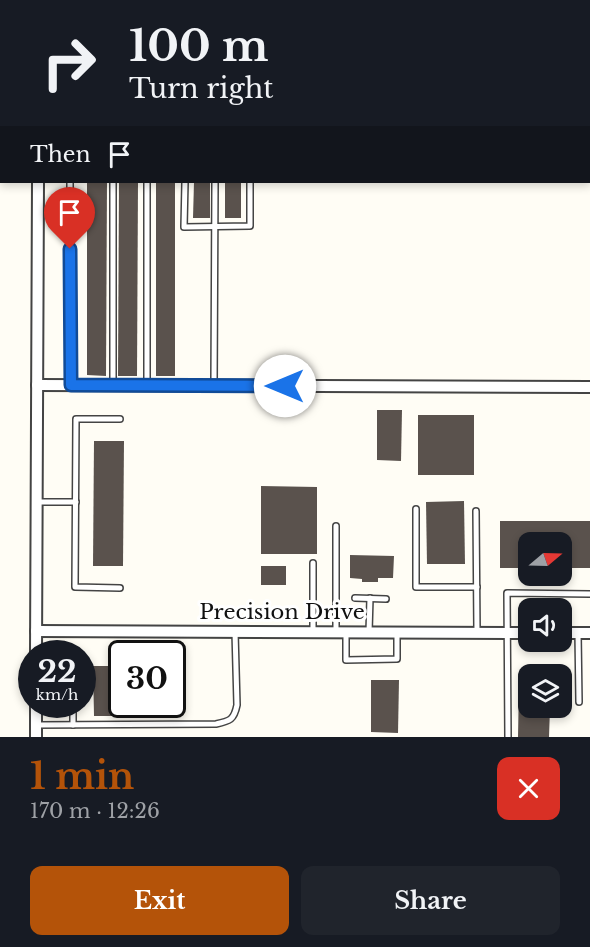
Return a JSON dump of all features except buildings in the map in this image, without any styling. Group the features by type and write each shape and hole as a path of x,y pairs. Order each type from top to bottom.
{"street":[{"path":"36,640 38,183"},
{"path":"37,385 590,387"},
{"name":"Precision Drive","path":"36,631 518,633"},
{"path":"572,633 590,633"},
{"path":"36,718 36,737"}],"lane":[{"path":"70,183 71,385"},
{"path":"113,183 113,385"},
{"path":"147,183 147,385"},
{"path":"185,183 184,227 250,226 250,183"},
{"path":"214,386 215,183"},
{"path":"120,419 76,419 75,502 75,587 120,588"},
{"path":"37,502 75,502"},
{"path":"416,508 416,587 477,587"},
{"path":"476,511 477,632"},
{"path":"336,526 341,632 346,660 397,659 397,632"},
{"path":"313,632 314,563"},
{"path":"508,737 507,593 590,594"},
{"path":"355,598 386,599"},
{"path":"369,632 370,598"},
{"path":"36,725 229,722 235,714 237,705 235,632"},
{"path":"578,633 579,702"},
{"path":"73,718 73,724"}],"route":[{"path":"70,249 71,385 285,386"}]}
